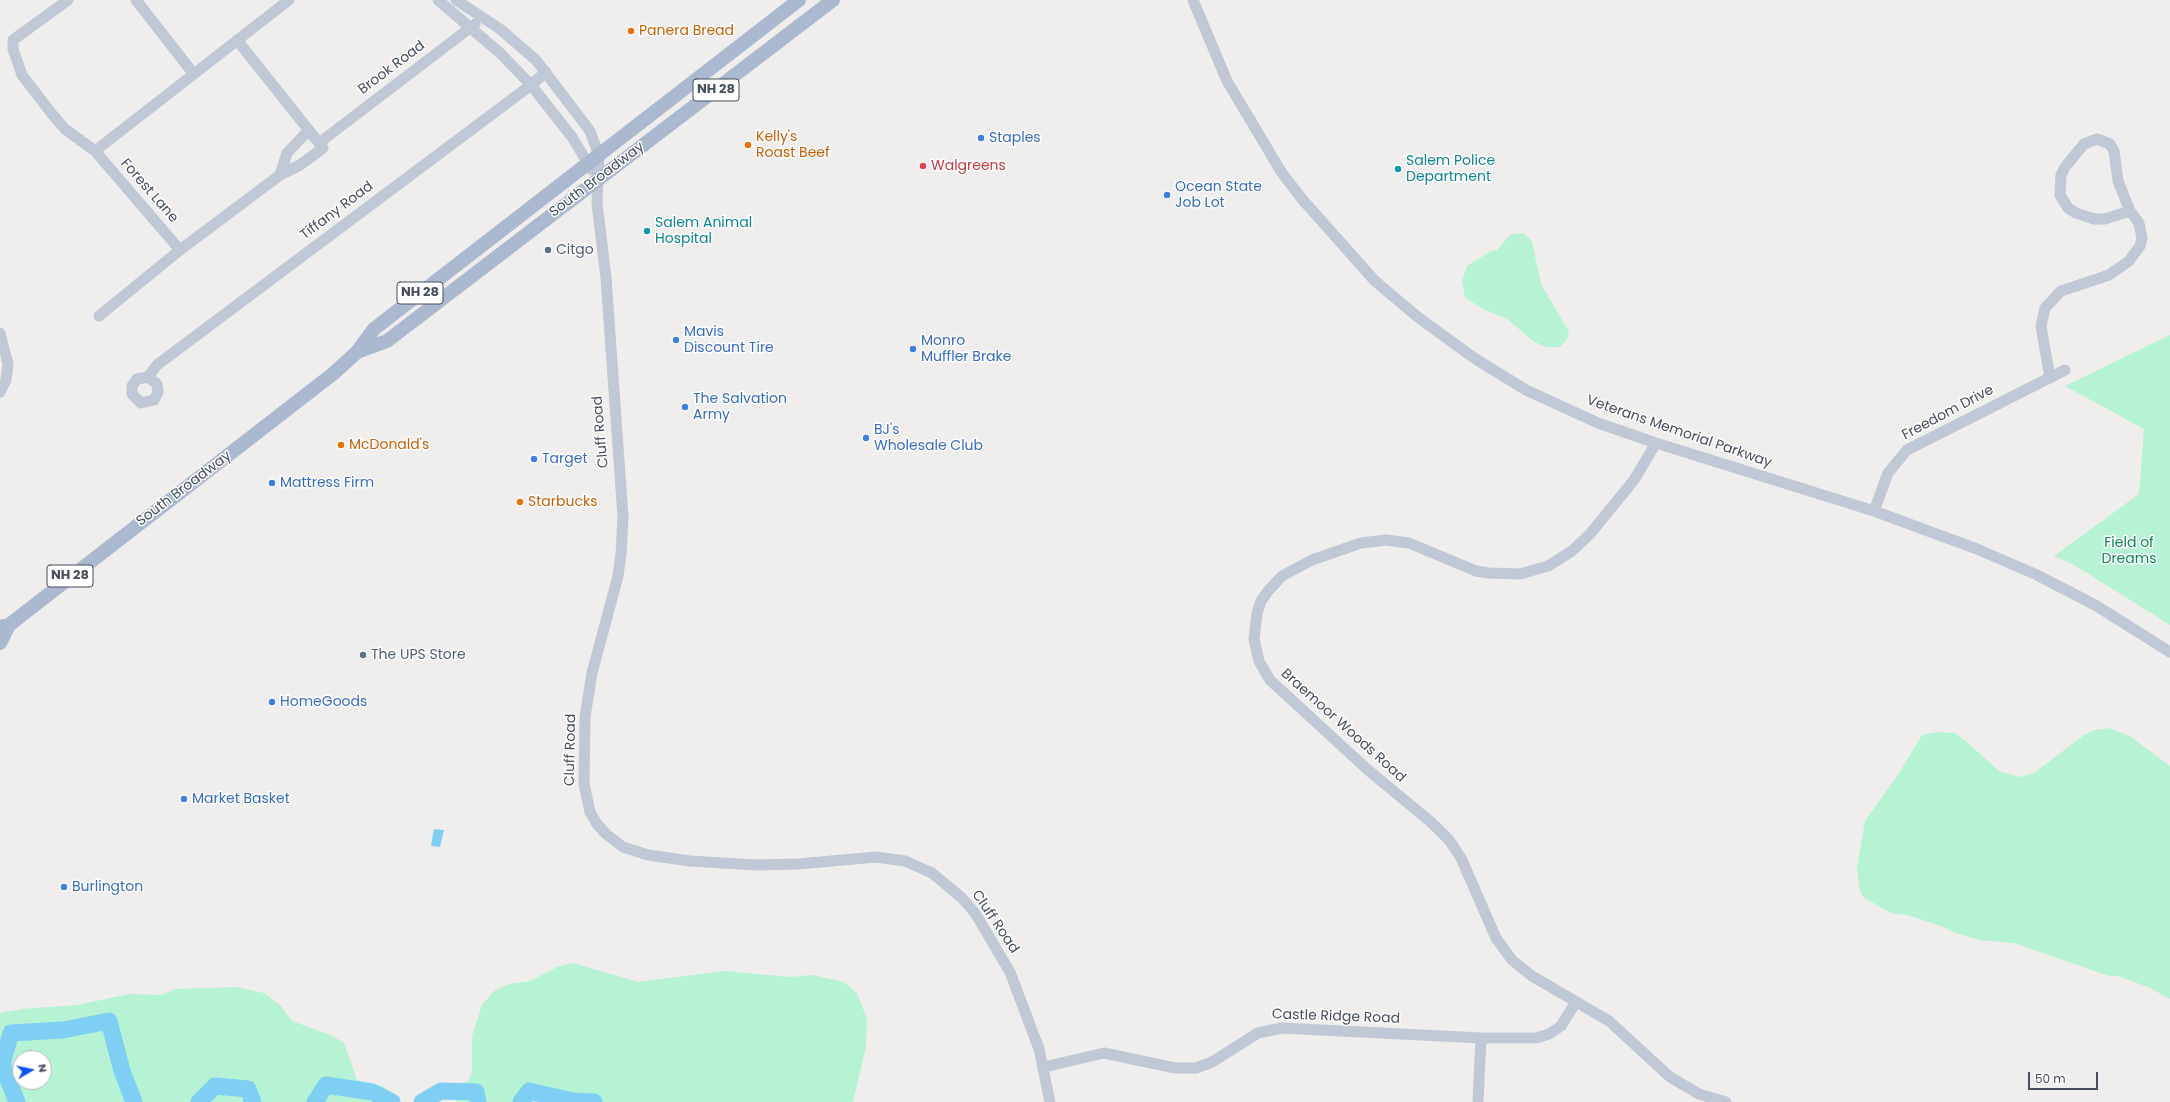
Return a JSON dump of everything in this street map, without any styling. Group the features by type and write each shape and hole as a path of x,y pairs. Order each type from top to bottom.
{"main road":[{"name":"South Broadway","path":"0,643 4,626 334,373 357,352 374,329 799,0"},
{"name":"South Broadway","path":"357,352 387,341 833,0"}],"street":[{"name":"Forest Lane","path":"68,0 13,40 13,49 22,75 65,129 95,151 180,250"},
{"path":"136,0 193,74"},
{"path":"95,151 289,0"},
{"path":"438,0 500,53 531,85 593,160"},
{"path":"456,0 483,17 507,35 546,72 590,131 593,160"},
{"name":"Veterans Memorial Parkway","path":"1192,0 1227,81 1282,173 1318,219 1376,281 1448,340 1526,390 1598,423 1656,443 1874,511 1977,549 2037,575 2095,605 2170,652"},
{"name":"Brook Road","path":"99,316 180,250 280,175 300,165 321,146 483,17"},
{"path":"237,40 321,146"},
{"name":"Tiffany Road","path":"148,377 157,365 531,85 546,72"},
{"path":"280,175 287,153 308,130"},
{"path":"2050,378 2041,326 2045,308 2061,291 2109,275 2129,261 2140,246 2142,238 2139,223 2130,211 2118,181 2116,158 2110,144 2097,139 2084,144 2070,160 2061,175 2059,185 2063,202 2068,208 2076,213 2094,219 2114,217 2130,211"},
{"name":"Cluff Road","path":"593,160 598,179 597,203 606,278 623,517 618,576 592,673 586,717 584,784 590,812 597,824 615,842 632,852 648,855 690,861 755,865 798,864 876,857 906,861 932,873 957,893 975,913 1001,956 1027,1015 1044,1066 1050,1102"},
{"path":"0,333 8,364 6,380 0,392"},
{"name":"Freedom Drive","path":"1874,511 1888,473 1907,450 2066,370"},
{"name":"Braemoor Woods Road","path":"1656,443 1634,480 1590,534 1572,551 1548,566 1520,574 1489,573 1476,571 1409,544 1386,540 1361,543 1312,560 1282,576 1268,591 1262,601 1254,625 1254,639 1256,652 1263,672 1270,680 1368,770 1442,832 1461,858 1490,926 1503,949 1512,960 1532,976 1599,1014 1618,1028 1650,1060 1670,1077 1699,1094 1726,1102"},
{"name":"Castle Ridge Road","path":"1044,1066 1104,1053 1175,1068 1196,1068 1212,1062 1258,1033 1282,1028 1481,1038 1529,1038 1549,1034 1565,1021 1576,1002"},
{"path":"1478,1102 1481,1038"}],"green space":[{"path":"1524,233 1532,242 1541,284 1569,332 1567,339 1560,347 1545,347 1533,341 1507,319 1485,310 1465,298 1462,281 1467,266 1491,251 1497,250 1512,234"},
{"name":"Field of Dreams","path":"2170,335 2170,625 2074,565 2054,556 2139,494 2144,429 2065,386"},
{"path":"2109,728 2130,736 2170,766 2170,999 2150,988 2118,976 2109,976 2014,943 1979,940 1911,916 1891,913 1863,897 1860,891 1857,868 1865,821 1901,770 1922,735 1937,732 1955,733 1999,771 2020,777 2034,773 2084,735 2095,730"},
{"path":"573,963 638,982 725,971 790,977 811,975 844,982 857,993 867,1019 866,1047 853,1102 456,1102 462,1083 468,1081 472,1072 472,1036 482,1005 494,991 509,984 530,981 557,967"},
{"path":"236,987 264,993 280,1005 292,1021 331,1035 344,1043 357,1080 384,1086 396,1102 0,1102 0,1013 22,1009 77,1005 130,994 161,995 175,989"}],"water":[{"path":"434,829 444,830 440,847 431,846"}],"waterway":[{"path":"17,1102 2,1064 11,1033 63,1030 109,1021 122,1071 134,1102"},
{"path":"315,1102 326,1085 372,1092 392,1102"},
{"path":"199,1102 215,1086 248,1089 253,1102"},
{"path":"422,1102 441,1091 476,1092 478,1102"},
{"path":"521,1102 529,1091 573,1101 594,1102"}],"place":[{"name":"Panera Bread","path":"631,31"},
{"name":"Staples","path":"981,138"},
{"name":"Kelly's Roast Beef","path":"748,145"},
{"name":"Walgreens","path":"923,166"},
{"name":"Salem Police Department","path":"1398,169"},
{"name":"Ocean State Job Lot","path":"1167,195"},
{"name":"Salem Animal Hospital","path":"647,231"},
{"name":"Citgo","path":"548,250"},
{"name":"Mavis Discount Tire","path":"676,340"},
{"name":"Monro Muffler Brake","path":"913,349"},
{"name":"The Salvation Army","path":"685,407"},
{"name":"BJ's Wholesale Club","path":"866,438"},
{"name":"McDonald's","path":"341,445"},
{"name":"Target","path":"534,459"},
{"name":"Mattress Firm","path":"272,483"},
{"name":"Starbucks","path":"520,502"},
{"name":"The UPS Store","path":"363,655"},
{"name":"HomeGoods","path":"272,702"},
{"name":"Market Basket","path":"184,799"},
{"name":"Burlington","path":"64,887"}]}
